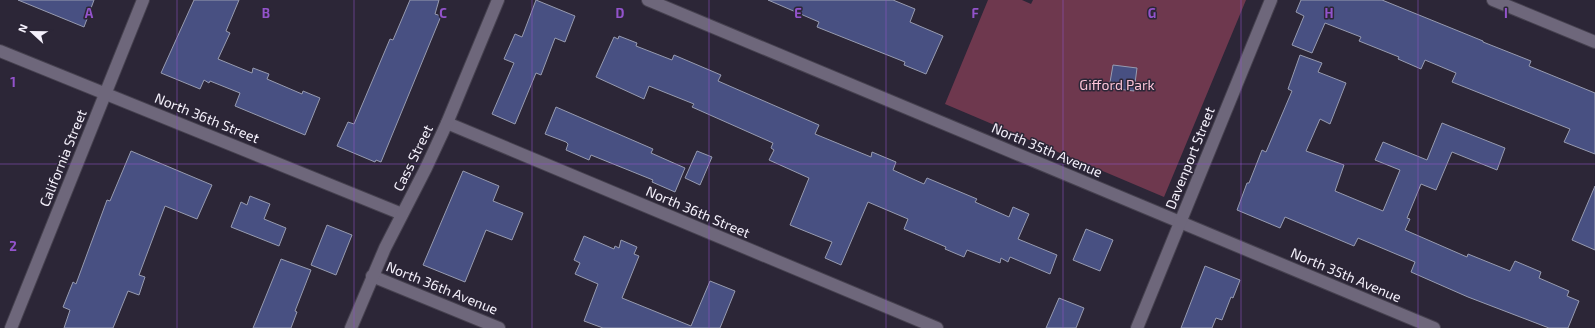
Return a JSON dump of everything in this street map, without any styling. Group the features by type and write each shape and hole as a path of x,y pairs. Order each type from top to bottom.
{"street":[{"name":"California Street","path":"11,328 143,0"},
{"name":"Cass Street","path":"351,328 372,276 447,123 498,0"},
{"name":"North 35th Avenue","path":"648,0 1180,222 1410,323 1434,328"},
{"name":"Davenport Street","path":"1138,328 1271,0"},
{"path":"1493,0 1595,42"},
{"name":"North 36th Street","path":"0,51 402,214"},
{"name":"North 36th Street","path":"447,123 937,328"},
{"name":"North 36th Avenue","path":"372,276 500,328"}],"green space":[{"name":"Gifford Park","path":"988,0 1022,0 1031,4 1033,0 1246,0 1164,197 945,104"}],"building":[{"path":"18,0 94,0 84,27"},
{"path":"194,0 239,0 226,31 230,33 218,59 252,73 253,68 269,74 267,79 302,94 303,91 320,98 305,135 235,106 240,93 204,80 200,89 161,73"},
{"path":"410,0 439,0 435,14 441,16 381,162 376,160 375,162 337,146 348,122 354,124 390,39 393,40"},
{"path":"536,0 575,16 565,42 555,38 541,75 536,73 515,124 492,114 514,63 504,59 515,34 522,37"},
{"path":"768,0 893,0 915,9 910,22 943,36 926,74 904,65 905,62 817,27 819,22"},
{"path":"1301,0 1382,0 1531,61 1529,66 1595,93 1595,154 1564,142 1570,129 1452,82 1456,73 1425,60 1421,69 1398,59 1399,57 1359,41 1361,37 1325,23 1312,53 1292,45 1304,16 1296,12"},
{"path":"619,36 637,43 636,46 672,60 674,55 721,75 718,81 819,125 815,134 871,157 872,152 896,162 893,170 924,184 927,178 977,199 975,202 1009,217 1013,207 1029,214 1018,239 1057,255 1050,274 1010,257 1008,262 1001,258 1000,263 967,250 964,257 945,249 946,247 904,229 908,219 868,202 841,265 825,258 832,242 790,225 809,178 769,160 774,150 771,148 773,143 692,107 694,104 649,86 644,99 596,77 614,37 618,39"},
{"path":"1300,55 1322,63 1318,72 1346,83 1330,124 1320,119 1306,151 1344,165 1335,191 1383,211 1400,170 1375,160 1383,142 1427,160 1442,123 1505,148 1497,170 1452,152 1436,190 1421,184 1407,218 1410,219 1405,230 1467,257 1468,254 1510,271 1515,261 1541,272 1539,278 1569,291 1567,296 1579,301 1568,328 1549,328 1468,297 1411,272 1415,262 1358,238 1354,246 1285,217 1280,228 1237,210 1262,150 1266,152 1292,91 1288,89"},
{"path":"1113,65 1137,68 1134,91 1109,88"},
{"path":"556,107 653,149 651,153 685,168 675,192 652,182 653,180 591,155 589,160 566,150 568,144 566,142 545,134"},
{"path":"131,151 212,185 197,219 165,206 139,275 145,277 139,295 128,291 113,328 64,328 70,310 63,307 73,282 76,284 107,200 110,201"},
{"path":"697,151 712,157 700,185 685,178"},
{"path":"463,171 499,186 493,201 523,213 512,240 486,230 465,282 423,265"},
{"path":"1595,186 1595,250 1572,240"},
{"path":"250,196 270,204 264,219 286,228 279,246 231,227 241,202 247,205"},
{"path":"327,225 352,235 336,275 311,265"},
{"path":"1086,229 1113,240 1100,271 1073,260"},
{"path":"584,236 614,249 615,246 619,248 621,240 637,247 634,254 639,256 622,298 691,326 710,281 735,291 720,328 603,328 584,321 598,284 575,274 580,263 574,260"},
{"path":"281,259 311,270 295,311 297,312 291,328 253,328"},
{"path":"1205,266 1240,280 1233,298 1231,297 1222,320 1216,318 1212,328 1181,328"},
{"path":"1059,298 1084,308 1076,328 1046,328"}]}
